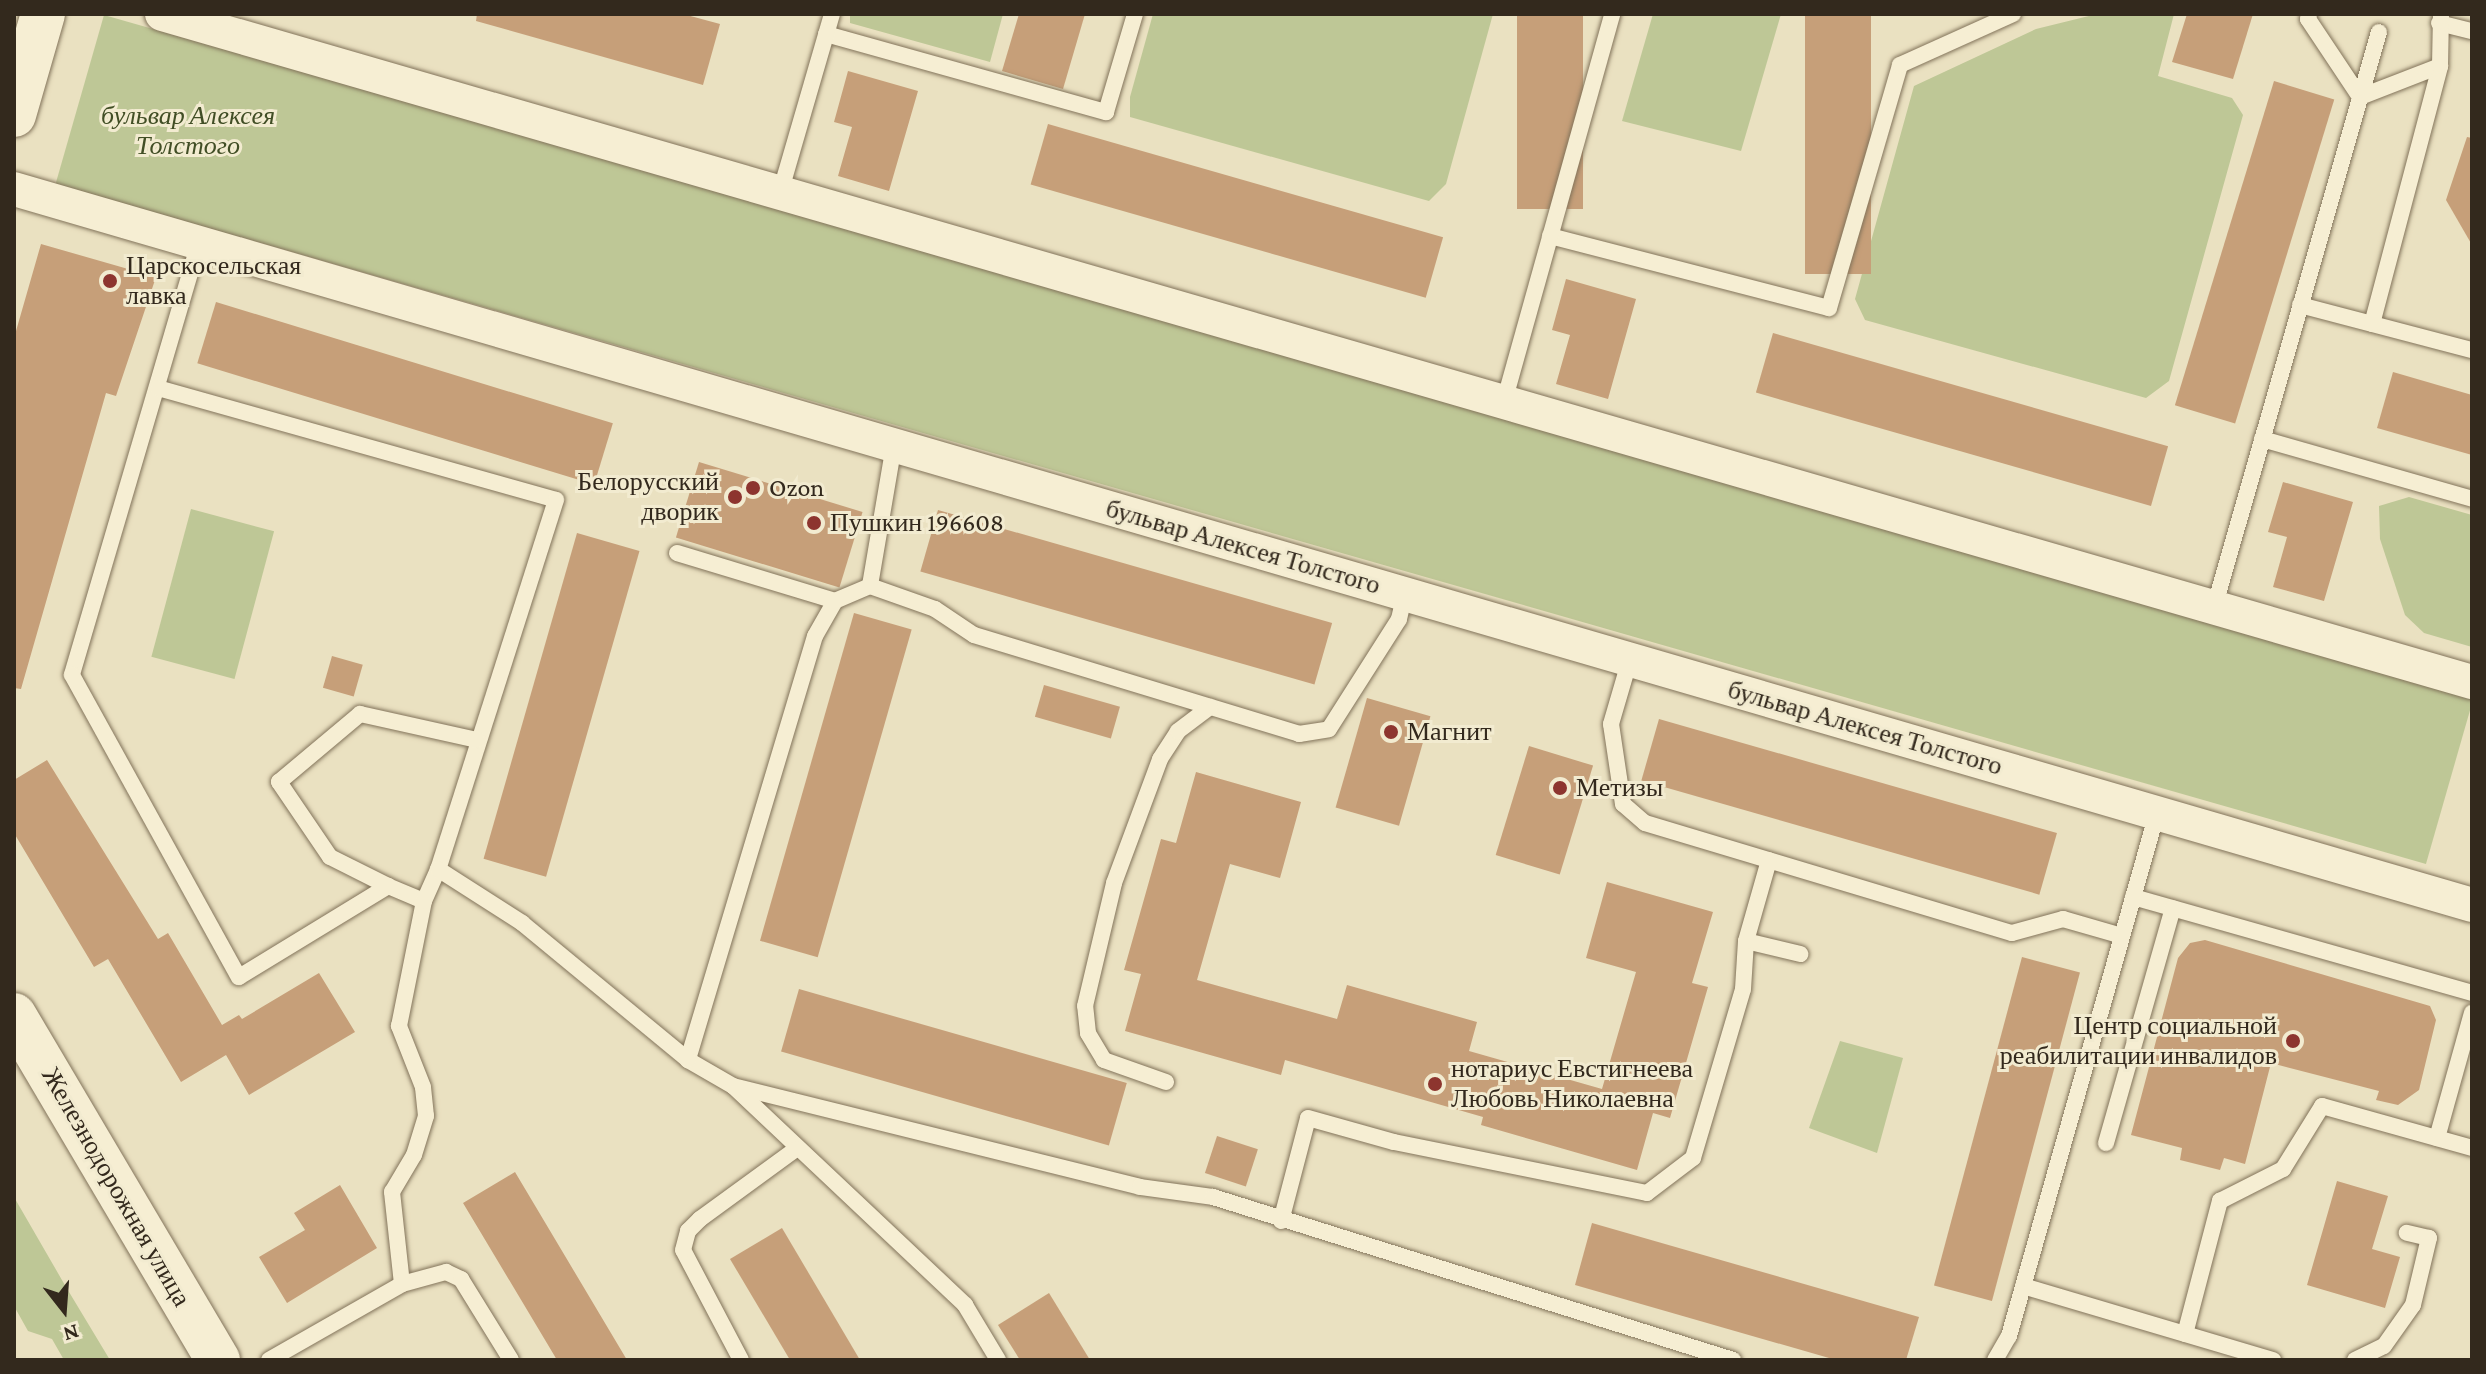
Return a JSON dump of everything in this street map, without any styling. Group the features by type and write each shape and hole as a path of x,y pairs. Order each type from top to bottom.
{"street":[{"path":"14,115 43,14"},
{"path":"162,14 245,26 780,193 2472,682"},
{"name":"бульвар Алексея Толстого","path":"14,189 2472,905"},
{"name":"Железнодорожная улица","path":"14,1015 218,1360"}],"lane":[{"path":"780,193 832,14"},
{"path":"826,34 1106,112 1135,14"},
{"path":"1504,402 1612,14"},
{"path":"1550,236 1829,308 1900,65 2013,14"},
{"path":"2309,14 2360,97"},
{"path":"2372,324 2440,66 2440,18 2472,31"},
{"path":"2214,608 2379,32"},
{"path":"2360,97 2440,66"},
{"path":"199,243 72,675 239,977 388,886"},
{"path":"2300,305 2472,350"},
{"path":"158,388 556,500 438,869 424,901 399,1026 423,1087 426,1116 414,1155 392,1192 402,1284"},
{"path":"2262,439 2472,499"},
{"path":"870,586 894,445"},
{"path":"677,553 835,601"},
{"path":"688,1060 815,636 835,601 870,586 935,609 974,635 1299,734 1329,729 1399,619 1405,594"},
{"path":"1630,659 1611,724 1623,804 1645,823 2012,933 2063,919 2122,936"},
{"path":"1166,1082 1104,1060 1088,1033 1085,1006 1114,883 1160,759 1178,731 1210,707"},
{"path":"424,901 330,857 279,782 360,714 477,740"},
{"path":"1995,1360 2009,1336 2157,813"},
{"path":"1281,1221 1308,1118 1394,1142 1647,1193 1693,1158 1743,989 1746,941 1769,860"},
{"path":"438,869 522,923 688,1060 733,1086 796,1149 965,1305 998,1360"},
{"path":"2133,897 2472,993"},
{"path":"2106,1143 2173,908"},
{"path":"1746,941 1800,954"},
{"path":"2437,1138 2472,1013"},
{"path":"733,1086 1140,1187 1213,1197 1281,1221 1675,1338 1733,1360"},
{"path":"2185,1334 2220,1201 2283,1169 2322,1106 2472,1148"},
{"path":"741,1360 683,1250 688,1231 700,1219 796,1149"},
{"path":"2355,1360 2384,1346 2413,1305 2429,1238 2407,1233"},
{"path":"269,1360 402,1284 431,1273 446,1272 461,1279 511,1360"},
{"path":"2023,1286 2273,1360"}],"green space":[{"path":"850,14 1003,14 990,62 850,23"},
{"path":"1153,14 1493,14 1446,184 1429,201 1130,117 1130,97"},
{"path":"1653,14 1781,14 1741,151 1622,121"},
{"path":"2097,14 2174,14 2158,76 2232,98 2243,115 2169,381 2146,398 1865,320 1855,299 1914,86 2036,29"},
{"name":"бульвар Алексея Толстого","path":"104,15 2472,694 2472,703 2426,864 55,184"},
{"path":"2409,497 2472,515 2472,647 2424,633 2405,615 2380,539 2379,506"},
{"path":"191,509 274,531 234,679 151,657"},
{"path":"1840,1041 1903,1058 1877,1153 1809,1128"},
{"path":"14,1197 110,1360 64,1360 52,1339 28,1331 14,1306"}],"building":[{"path":"477,14 683,14 720,24 703,85 476,21"},
{"path":"1019,14 1085,14 1063,89 1002,71"},
{"path":"1517,14 1583,14 1583,209 1517,209"},
{"path":"1805,14 1871,14 1871,274 1805,274"},
{"path":"2187,14 2253,14 2233,79 2172,62"},
{"path":"848,71 918,91 889,191 838,176 852,127 834,122"},
{"path":"2274,81 2334,99 2235,424 2175,405"},
{"path":"1048,124 1443,237 1426,298 1031,185"},
{"path":"2467,137 2472,138 2472,245 2446,200"},
{"path":"41,244 156,277 116,396 106,393 21,689 14,688 14,338"},
{"path":"1566,279 1636,299 1608,399 1556,384 1570,335 1552,330"},
{"path":"216,302 613,423 594,485 197,363"},
{"path":"1773,333 2168,446 2151,506 1756,393"},
{"path":"2393,372 2472,395 2472,455 2377,428"},
{"path":"699,462 863,512 839,588 676,538"},
{"path":"2283,482 2353,502 2324,601 2273,587 2287,537 2268,532"},
{"path":"938,510 1332,623 1314,685 920,572"},
{"path":"577,533 639,551 546,877 484,859"},
{"path":"854,613 912,630 818,957 760,941"},
{"path":"332,656 363,665 354,697 323,688"},
{"path":"1044,685 1120,707 1111,738 1035,717"},
{"path":"1367,698 1430,716 1399,826 1336,808"},
{"path":"1659,719 2057,833 2039,895 1641,781"},
{"path":"1529,746 1593,766 1560,875 1496,855"},
{"path":"47,760 158,939 168,933 222,1025 239,1015 242,1019 319,973 355,1032 249,1095 226,1055 181,1082 108,959 94,967 14,833 14,780"},
{"path":"1196,772 1301,802 1280,878 1230,864 1197,980 1337,1019 1347,985 1477,1022 1469,1051 1602,1089 1636,972 1586,958 1607,882 1713,912 1692,983 1708,987 1670,1118 1653,1113 1637,1170 1481,1125 1483,1117 1285,1060 1281,1075 1125,1031 1141,974 1124,970 1161,839 1176,843"},
{"name":"Центр социальной реабилитации инвалидов","path":"2205,940 2430,1006 2436,1020 2419,1090 2398,1105 2376,1100 2379,1091 2271,1063 2245,1164 2224,1158 2220,1170 2180,1160 2182,1148 2131,1135 2178,958 2190,943"},
{"path":"2022,957 2080,973 1992,1301 1934,1285"},
{"path":"799,989 1127,1083 1109,1145 781,1051"},
{"path":"1217,1136 1258,1149 1246,1186 1205,1173"},
{"path":"515,1172 627,1360 557,1360 463,1203"},
{"path":"2337,1181 2388,1196 2372,1249 2400,1257 2385,1308 2307,1285"},
{"path":"340,1185 377,1248 287,1303 259,1257 305,1230 294,1213"},
{"path":"1592,1223 1919,1317 1906,1360 1836,1360 1575,1285"},
{"path":"782,1228 860,1360 790,1360 730,1259"},
{"path":"1049,1293 1090,1360 1020,1360 998,1325"}],"place":[{"name":"Царскосельская лавка","path":"110,281"},
{"name":"Ozon","path":"753,488"},
{"name":"Белорусский дворик","path":"735,497"},
{"name":"Пушкин 196608","path":"814,523"},
{"name":"Магнит","path":"1391,732"},
{"name":"Метизы","path":"1560,788"},
{"name":"Центр социальной реабилитации инвалидов","path":"2293,1041"},
{"name":"нотариус Евстигнеева Любовь Николаевна","path":"1435,1084"}]}
